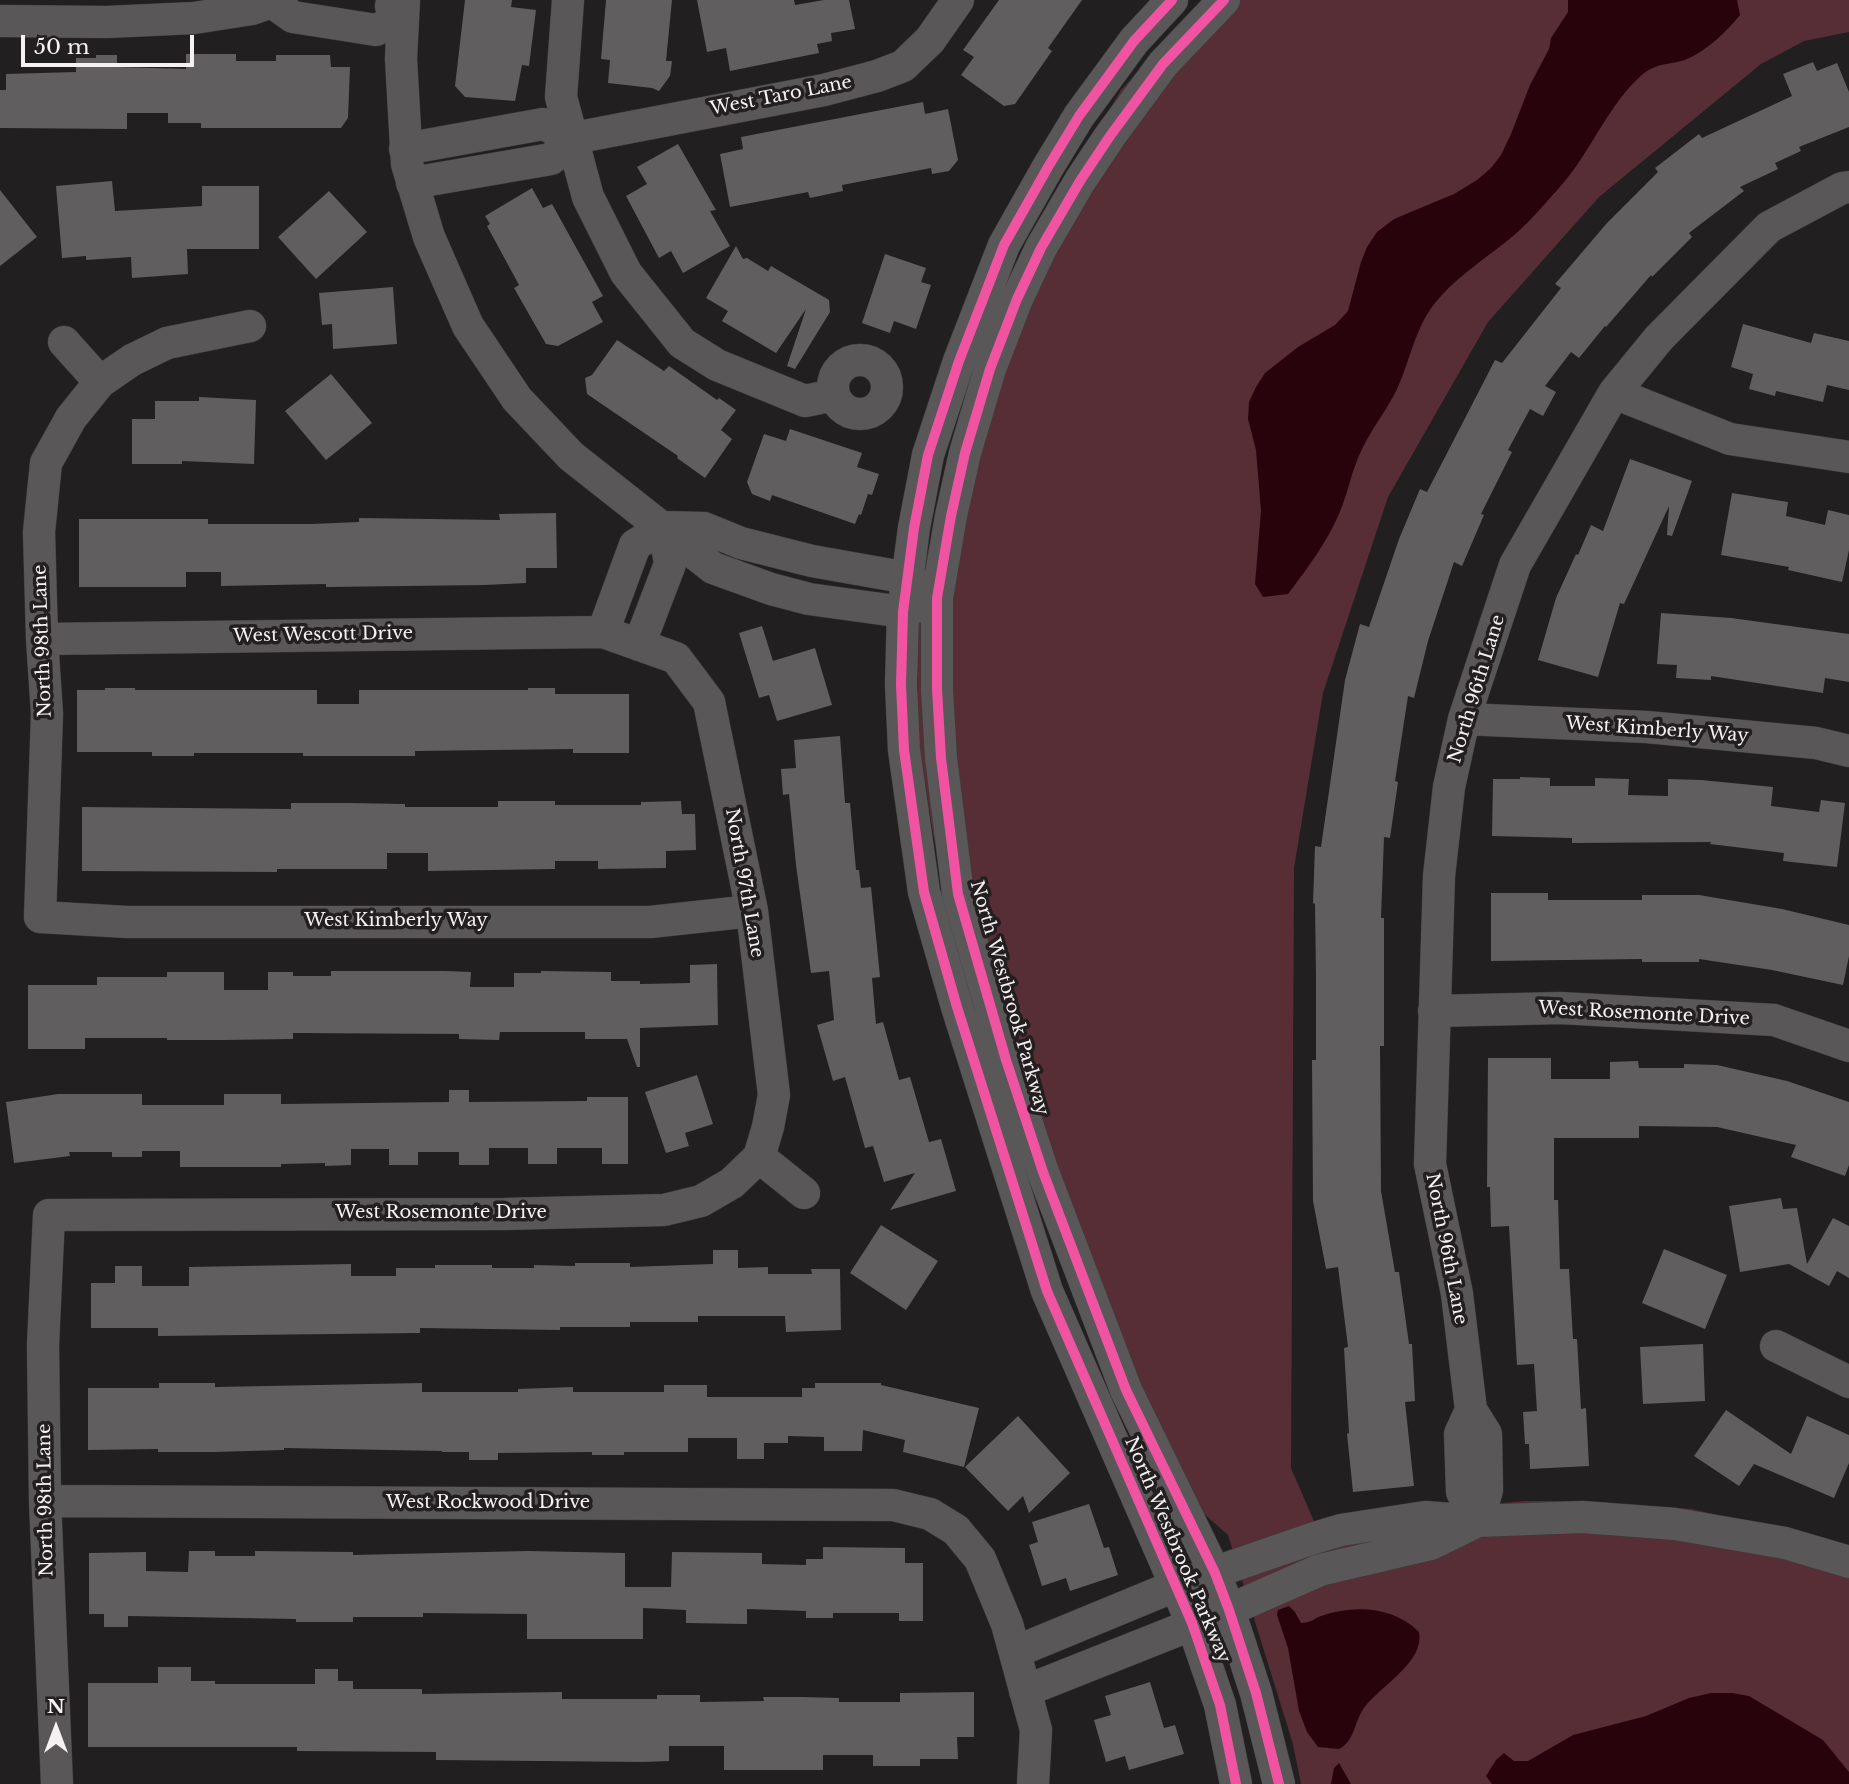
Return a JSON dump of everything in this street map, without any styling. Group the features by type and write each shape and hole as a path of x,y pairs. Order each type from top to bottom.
{"street":[{"path":"568,0 561,97 588,197 626,273 681,342 717,365 805,401 834,395"},
{"name":"West Taro Lane","path":"412,183 551,159 574,138 824,90 877,76 903,66 930,40 958,0"},
{"name":"North Westbrook Parkway","path":"1172,0 1134,41 1079,116 1004,245 959,361 928,455 903,612 901,685 904,750 924,892 957,1007 1046,1291 1192,1623 1220,1704 1236,1784"},
{"name":"North Westbrook Parkway","path":"1224,0 1163,64 1080,181 1035,261 990,369 965,453 937,598 937,689 941,758 958,894 1006,1060 1043,1172 1126,1390 1215,1573 1229,1610 1259,1704 1279,1784"},
{"path":"0,21 107,22 194,18 263,3 293,17 376,30 397,6"},
{"path":"397,6 405,149 412,183 429,237 468,326 517,399 571,456 713,568 771,589 809,599 903,612 937,598"},
{"path":"405,149 543,124 574,138"},
{"name":"North 96th Lane","path":"1478,1521 1462,1492 1460,1434 1471,1410 1457,1294 1430,1164 1441,863 1449,787 1464,719 1515,565 1614,393 1659,338 1769,227 1842,188 1849,187"},
{"name":"North 98th Lane","path":"40,917 47,714 39,532 46,463 71,418 100,382 132,360 167,343 250,326"},
{"path":"64,342 100,382"},
{"path":"1614,393 1730,439 1849,457"},
{"path":"639,645 670,564 664,527"},
{"path":"603,632 635,545 664,527 704,528 741,543 812,561 908,578 937,598"},
{"name":"West Wescott Drive","path":"42,639 603,632"},
{"name":"North 97th Lane","path":"603,632 676,658 709,702 752,911 774,1095 759,1157"},
{"name":"West Kimberly Way","path":"1464,719 1647,727 1816,743 1849,751"},
{"name":"West Kimberly Way","path":"40,917 127,922 650,922 752,911"},
{"name":"West Rosemonte Drive","path":"1434,1011 1561,1008 1774,1020 1849,1046"},
{"path":"759,1157 804,1193"},
{"name":"West Rosemonte Drive","path":"49,1215 490,1214 664,1210 701,1201 732,1183 759,1157"},
{"name":"North 98th Lane","path":"49,1215 43,1345 44,1501 57,1784"},
{"path":"1776,1346 1849,1382"},
{"name":"West Rockwood Drive","path":"44,1501 893,1505 930,1514 956,1530 980,1559 1007,1624 1015,1653"},
{"path":"1033,1784 1036,1730 1015,1653 1175,1586 1341,1530 1425,1517 1478,1521 1582,1517 1675,1524 1785,1543 1849,1562"},
{"path":"1026,1691 1229,1610 1320,1570 1431,1544 1478,1521"}],"shaded area":[{"path":"1203,0 1849,0 1849,32 1804,41 1761,64 1599,197 1488,322 1388,497 1323,693 1294,868 1291,1468 1316,1526 1379,1513 1526,1501 1582,1501 1691,1509 1788,1531 1849,1552 1849,1784 1301,1784 1293,1744 1228,1535 1152,1468 1078,1309 1003,1112 972,1010 933,834 918,739 917,595 959,427 1028,250 1121,90"},
{"path":"1568,0 1737,0 1740,15 1723,34 1702,51 1687,59 1654,67 1630,86 1581,160 1541,209 1514,235 1460,278 1435,303 1418,334 1397,389 1362,449 1329,535 1288,594 1263,597 1255,584 1261,511 1256,450 1248,419 1249,402 1256,387 1265,373 1298,347 1335,325 1348,311 1361,262 1377,232 1394,219 1454,194 1491,168 1511,134 1530,85 1549,49 1551,38 1568,12"},
{"path":"1289,1606 1301,1623 1334,1612 1360,1609 1397,1617 1419,1632 1415,1653 1400,1673 1364,1708 1348,1741 1339,1749 1318,1747 1307,1732 1299,1711 1288,1648 1277,1615 1278,1610"},
{"path":"1711,1693 1749,1696 1823,1740 1849,1772 1849,1784 1492,1784 1486,1776 1504,1753 1514,1761 1528,1761 1573,1735 1646,1716 1689,1698"},
{"path":"1339,1763 1351,1784 1331,1784 1334,1768"}],"building":[{"path":"465,0 512,0 511,7 536,10 529,66 522,65 515,101 465,97 455,86"},
{"path":"606,0 672,0 666,61 672,61 670,76 659,91 608,83 610,60 601,59"},
{"path":"697,0 794,0 795,5 824,0 849,0 855,29 831,33 832,41 817,44 819,53 730,71 726,48 707,52"},
{"path":"999,0 1082,0 1048,48 1052,51 1015,104 1004,106 961,75 974,57 963,50"},
{"path":"186,54 236,54 236,61 276,61 276,55 330,55 331,67 350,67 348,118 341,128 201,128 201,123 168,123 168,113 127,113 127,129 0,128 0,90 6,90 6,74 76,72 76,58 96,58 96,55 117,55 117,67 186,69"},
{"path":"1813,62 1817,71 1837,63 1849,92 1849,127 1799,147 1801,151 1775,163 1778,169 1740,187 1744,191 1689,233 1692,237 1652,277 1651,275 1579,358 1571,352 1545,386 1556,392 1543,416 1530,409 1508,450 1512,452 1481,514 1484,515 1462,566 1454,562 1428,641 1414,698 1408,696 1395,781 1398,782 1390,838 1384,837 1381,918 1384,918 1384,1046 1380,1046 1381,1191 1395,1272 1399,1272 1409,1344 1412,1344 1415,1401 1405,1402 1414,1486 1353,1492 1347,1434 1344,1348 1348,1347 1338,1267 1326,1269 1313,1201 1312,1060 1316,1060 1316,976 1313,903 1315,846 1321,847 1345,680 1360,624 1369,627 1399,539 1420,489 1427,492 1495,360 1502,363 1561,288 1555,284 1607,223 1658,172 1655,168 1699,134 1702,138 1792,96 1783,74"},
{"path":"923,102 925,114 948,109 958,160 949,171 932,174 931,168 842,185 843,191 810,198 808,192 730,207 720,154 743,149 741,137"},
{"path":"678,144 716,210 710,211 730,246 683,273 671,251 659,258 626,196 647,184 637,167"},
{"path":"112,181 115,211 202,206 202,186 259,186 259,249 187,249 188,274 132,278 131,257 86,260 86,256 62,258 56,186"},
{"path":"532,188 543,208 552,204 603,296 592,302 603,322 558,346 546,344 514,288 519,285 487,226 490,224 485,216"},
{"path":"0,190 37,237 0,266"},
{"path":"329,191 367,232 316,279 278,237"},
{"path":"736,246 743,259 747,258 768,271 771,266 829,300 830,312 795,369 787,366 806,309 776,353 722,321 728,311 706,298"},
{"path":"885,254 926,268 921,282 931,285 916,329 894,321 890,333 862,323"},
{"path":"393,287 397,344 333,349 332,324 322,325 319,293"},
{"path":"1743,324 1811,343 1814,333 1849,341 1849,390 1827,385 1823,402 1776,391 1775,396 1749,389 1753,374 1731,367"},
{"path":"617,340 664,371 669,366 736,410 721,430 732,439 705,478 677,458 678,456 587,394 585,378 592,375"},
{"path":"331,374 372,423 326,460 285,411"},
{"path":"199,397 256,400 254,464 182,461 182,464 132,464 132,419 155,419 155,401 199,401"},
{"path":"790,429 862,453 857,467 879,474 872,495 868,494 855,524 772,495 770,501 752,494 747,482 764,434 786,441"},
{"path":"1630,459 1692,481 1672,536 1667,535 1669,506 1624,604 1620,603 1598,677 1538,660 1556,598 1576,554 1578,555 1591,525 1603,531"},
{"path":"1732,493 1788,502 1786,516 1825,525 1828,510 1849,515 1849,550 1842,582 1788,570 1789,567 1721,555"},
{"path":"556,513 557,568 526,568 526,583 221,586 221,572 186,572 186,587 79,587 79,519 208,519 208,524 311,524 359,522 359,518 500,520 499,514"},
{"path":"1661,613 1731,618 1849,634 1849,682 1825,678 1823,693 1711,676 1711,680 1676,678 1677,665 1657,664"},
{"path":"762,626 773,661 815,648 832,705 777,721 769,695 759,698 739,633"},
{"path":"555,688 555,694 629,694 629,753 573,753 573,749 415,751 415,756 194,753 194,756 152,756 152,752 77,752 77,690 317,690 317,704 359,704 359,690"},
{"path":"840,736 845,803 850,803 856,870 859,870 861,888 871,887 880,977 872,978 876,1024 883,1022 899,1080 910,1077 929,1142 941,1139 956,1191 890,1210 915,1173 884,1182 873,1146 865,1148 845,1077 833,1081 817,1025 834,1020 829,971 811,973 789,794 783,795 781,769 796,768 794,740"},
{"path":"1550,778 1550,786 1595,786 1595,778 1629,779 1628,795 1668,796 1668,779 1701,780 1773,787 1771,806 1819,812 1821,800 1845,803 1837,867 1783,861 1784,853 1710,844 1711,842 1572,843 1572,838 1492,836 1493,779"},
{"path":"498,801 555,801 555,805 641,805 641,802 681,801 682,814 695,814 696,850 666,851 666,868 598,869 598,861 555,861 555,869 428,871 428,853 387,853 387,869 277,869 277,872 82,871 82,807 291,809 291,803 348,803 405,804 405,807 498,807"},
{"path":"1491,893 1548,893 1548,900 1642,900 1642,895 1699,895 1782,909 1849,925 1849,956 1843,985 1772,970 1699,959 1699,962 1642,962 1642,959 1491,961"},
{"path":"717,964 718,1025 640,1028 640,1067 637,1067 627,1039 585,1039 585,1032 500,1032 499,1040 459,1039 459,1034 293,1033 293,1039 85,1038 85,1049 28,1049 28,985 97,985 97,977 167,977 167,972 224,972 224,990 268,990 268,972 293,972 293,976 331,976 331,971 471,972 470,987 514,987 514,973 541,971 611,972 611,981 640,981 640,984 690,983 690,965"},
{"path":"1488,1058 1551,1058 1551,1079 1610,1079 1610,1062 1638,1061 1639,1068 1684,1068 1684,1064 1717,1065 1787,1081 1849,1102 1849,1165 1845,1176 1791,1157 1796,1145 1717,1127 1639,1126 1639,1138 1554,1138 1554,1200 1558,1200 1560,1269 1569,1269 1573,1339 1577,1339 1581,1409 1586,1408 1589,1466 1530,1469 1523,1412 1537,1411 1534,1364 1517,1365 1509,1226 1491,1227 1490,1187 1487,1187"},
{"path":"697,1075 713,1124 685,1133 689,1146 666,1153 645,1092"},
{"path":"449,1090 469,1090 469,1102 587,1101 587,1097 628,1097 628,1164 602,1164 602,1148 557,1148 557,1164 528,1164 528,1148 489,1148 489,1165 459,1165 459,1152 418,1152 418,1165 389,1165 389,1149 351,1149 351,1165 325,1166 325,1163 281,1164 281,1167 180,1167 180,1151 142,1151 142,1157 112,1157 112,1152 69,1152 70,1156 14,1163 6,1102 58,1094 142,1094 142,1105 224,1105 224,1094 281,1094 281,1104 449,1102"},
{"path":"1781,1198 1783,1209 1797,1208 1807,1264 1833,1218 1849,1226 1849,1278 1837,1271 1829,1286 1789,1264 1740,1272 1729,1206"},
{"path":"881,1225 938,1261 906,1310 850,1273"},
{"path":"1664,1249 1727,1275 1705,1329 1642,1303"},
{"path":"713,1250 738,1250 738,1268 768,1267 768,1274 812,1274 811,1269 840,1269 841,1330 786,1332 785,1316 698,1316 698,1322 630,1322 630,1327 560,1327 560,1330 420,1328 420,1333 158,1336 158,1328 91,1328 91,1283 115,1283 115,1266 142,1266 142,1286 189,1286 189,1267 351,1264 351,1276 396,1276 396,1268 435,1268 435,1265 534,1268 534,1265 575,1266 575,1263 630,1263 630,1267 713,1264"},
{"path":"1703,1344 1705,1401 1643,1404 1640,1347"},
{"path":"159,1383 215,1383 215,1387 422,1383 422,1392 518,1392 518,1389 573,1387 573,1392 664,1392 664,1385 707,1385 707,1397 802,1397 802,1388 815,1388 815,1383 881,1383 979,1408 964,1467 903,1452 905,1440 863,1430 862,1451 824,1451 824,1437 788,1436 788,1443 764,1443 764,1459 737,1459 737,1438 688,1438 688,1452 624,1452 624,1455 592,1455 592,1452 498,1453 498,1460 469,1460 469,1452 442,1451 284,1448 214,1452 158,1452 158,1449 88,1450 88,1388 159,1388"},
{"path":"1726,1410 1791,1454 1807,1416 1849,1435 1849,1463 1834,1498 1754,1464 1739,1486 1694,1456"},
{"path":"1018,1416 1070,1473 1029,1513 1023,1496 1008,1511 965,1467"},
{"path":"1089,1504 1104,1548 1109,1547 1118,1575 1070,1591 1066,1578 1042,1586 1029,1545 1038,1542 1032,1522"},
{"path":"823,1547 905,1548 905,1563 923,1563 923,1621 899,1621 899,1613 833,1613 833,1618 806,1618 806,1611 747,1609 747,1624 686,1623 686,1610 643,1608 643,1639 527,1639 527,1614 423,1613 423,1617 353,1617 353,1622 128,1616 128,1627 104,1627 104,1614 89,1614 89,1553 146,1552 146,1571 188,1572 189,1551 215,1551 215,1556 255,1556 255,1551 353,1552 353,1555 528,1551 625,1553 625,1587 671,1587 672,1552 762,1553 762,1564 806,1565 806,1559 823,1559"},
{"path":"158,1667 191,1667 191,1681 215,1681 215,1684 315,1684 315,1669 338,1669 338,1681 353,1681 353,1689 422,1689 422,1694 562,1692 562,1699 657,1699 657,1695 700,1695 700,1702 764,1701 763,1697 801,1697 839,1698 839,1702 900,1702 900,1693 974,1692 974,1737 957,1737 958,1759 920,1759 920,1766 873,1766 873,1755 823,1755 823,1770 724,1770 724,1746 669,1746 669,1761 643,1762 436,1760 436,1752 297,1751 297,1747 88,1747 88,1683 158,1683"},
{"path":"1150,1682 1164,1728 1175,1725 1184,1754 1129,1770 1125,1756 1106,1762 1094,1720 1111,1715 1105,1696"}],"cycle path":[{"path":"1172,0 1134,41 1079,116 1004,245 959,361 928,455 914,528 903,612 901,685 904,750 924,892 957,1007 1047,1291 1192,1623 1220,1705 1236,1784"},
{"path":"1224,0 1163,64 1110,136 1041,248 1017,299 990,369 965,453 951,516 937,598 937,689 941,758 958,894 1006,1060 1043,1172 1126,1390 1215,1573 1229,1610 1256,1693 1279,1784"}]}
